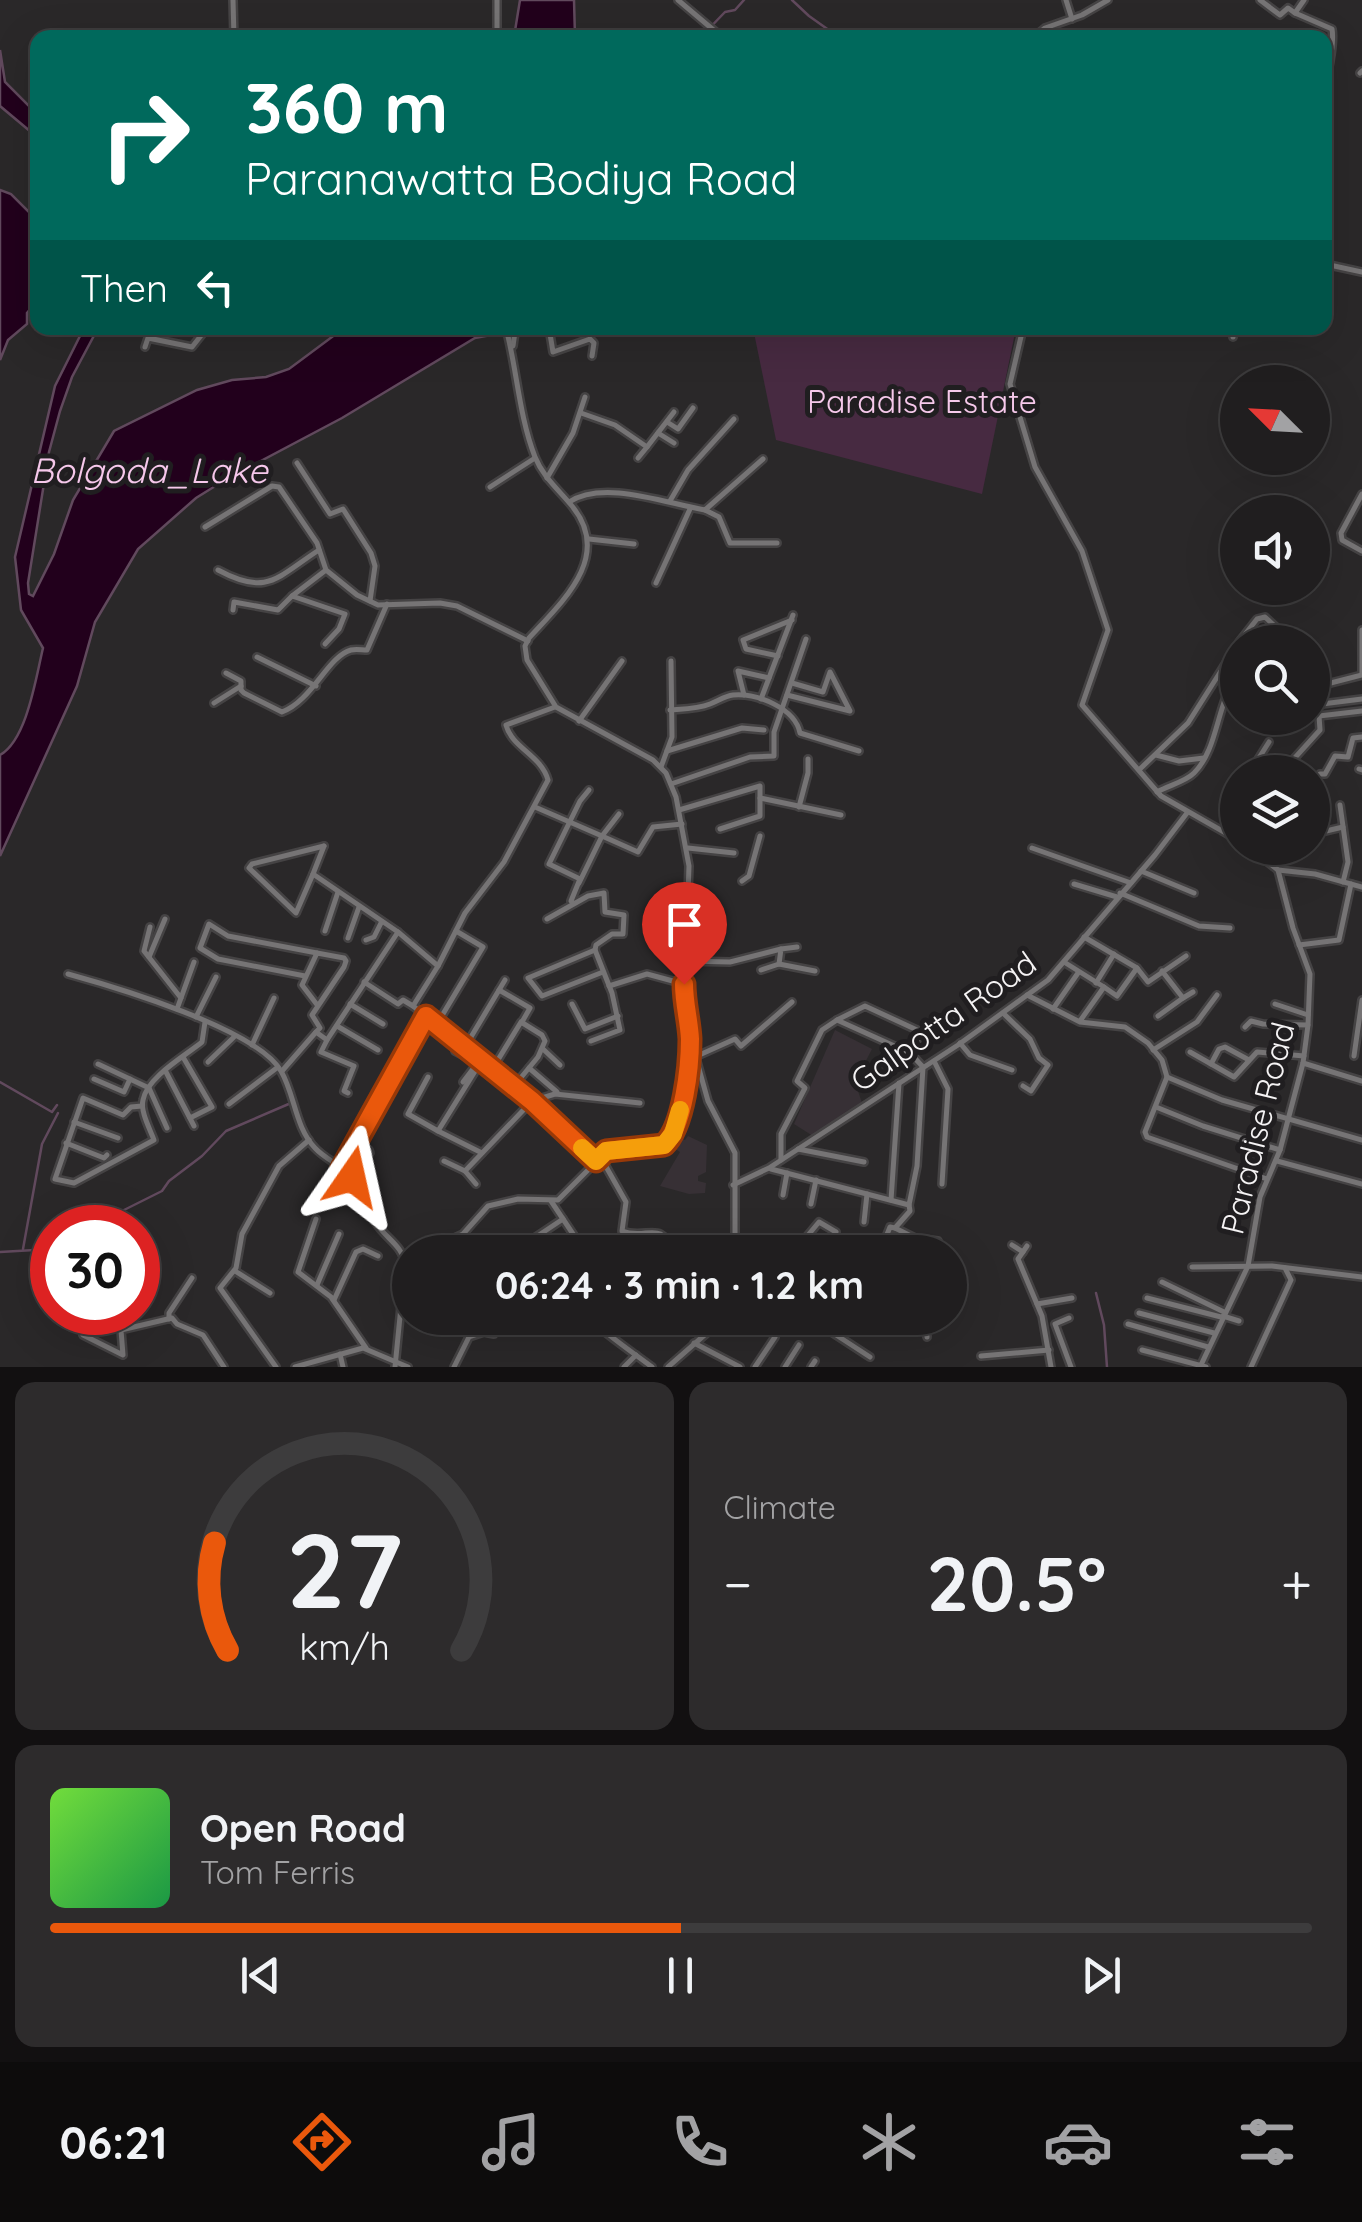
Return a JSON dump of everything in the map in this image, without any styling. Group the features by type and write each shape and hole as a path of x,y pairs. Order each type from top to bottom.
{"street":[{"path":"233,0 234,30"},
{"path":"497,0 497,30"},
{"path":"678,0 714,30"},
{"path":"1066,0 1072,19"},
{"path":"1043,30 1108,0"},
{"path":"1260,0 1280,15 1288,8 1332,29 1332,53"},
{"path":"1295,13 1304,0"},
{"path":"1332,266 1362,272"},
{"path":"145,346 148,338 157,338 192,347 201,335"},
{"path":"508,335 535,458 569,502 589,539 588,560 580,578 528,641 527,660 556,706 653,760 671,784 688,848 684,1006 692,1055 708,1101 735,1153 735,1235"},
{"path":"512,354 513,335"},
{"path":"550,335 553,352 590,339 594,343 592,356"},
{"path":"1021,335 1010,384 1036,467 1082,551 1108,630 1082,705 1158,792 1186,813 1220,831"},
{"path":"547,478 581,413 585,397"},
{"path":"667,422 678,429 692,408"},
{"path":"638,458 674,412"},
{"path":"581,413 615,425 647,447"},
{"path":"670,501 688,470 734,419"},
{"path":"658,433 674,443"},
{"path":"490,487 535,458"},
{"path":"706,510 764,459"},
{"path":"297,463 330,514 343,508 371,553 375,566 370,601"},
{"path":"205,527 272,486 279,487 319,550 326,570 370,601 457,606 528,641"},
{"path":"569,502 580,494 602,493 670,501 718,517 730,544 777,543"},
{"path":"1362,494 1341,533 1342,540 1362,551"},
{"path":"656,583 690,509"},
{"path":"589,539 634,544"},
{"path":"218,570 255,586 268,584 319,550"},
{"path":"233,610 234,602 278,610 326,570"},
{"path":"292,596 345,614 340,630 325,644"},
{"path":"226,673 241,681 244,692 282,712 288,710 316,686 345,652 367,650 386,604"},
{"path":"1252,625 1265,617 1274,625"},
{"path":"761,699 778,656 792,618 743,640 746,649 778,656"},
{"path":"1330,683 1362,675 1362,630"},
{"path":"671,784 750,757 774,756 774,732 806,638"},
{"path":"257,657 316,686"},
{"path":"578,721 622,661"},
{"path":"661,767 672,738 671,661"},
{"path":"744,695 738,671 769,678"},
{"path":"787,695 850,711 830,672 823,692 792,683"},
{"path":"1140,769 1188,723 1220,672"},
{"path":"214,703 241,686"},
{"path":"670,710 707,706 729,696 744,695 781,708 799,725 800,733 859,750"},
{"path":"1330,703 1362,699"},
{"path":"413,1006 464,913 504,862 548,780 546,771 513,740 506,725 556,706"},
{"path":"1297,755 1320,730 1319,716 1362,711"},
{"path":"1158,792 1190,778 1204,758 1220,713"},
{"path":"667,752 742,728 764,730"},
{"path":"1330,765 1335,756 1348,756 1352,738 1362,737"},
{"path":"1261,755 1269,742"},
{"path":"1156,756 1179,761 1204,758"},
{"path":"798,807 808,759"},
{"path":"679,810 760,786 760,816 720,829"},
{"path":"579,883 580,879 549,864 589,790"},
{"path":"760,798 841,815"},
{"path":"1299,945 1339,940 1348,862 1340,804"},
{"path":"535,807 638,852 653,827 682,824"},
{"name":"Galpotta Road","path":"734,1186 769,1168 960,1043 1048,980 1186,813"},
{"path":"573,903 602,836 620,814"},
{"path":"1330,830 1343,827"},
{"path":"742,882 749,876 760,836"},
{"path":"324,846 312,874 296,913 249,868 324,846"},
{"path":"688,848 734,853"},
{"path":"1032,848 1131,883"},
{"path":"1272,865 1278,870 1315,874 1362,888"},
{"name":"Paradise Road","path":"1202,1366 1222,1315 1248,1266 1260,1197 1277,1161 1304,1060 1310,974 1278,870"},
{"path":"1141,872 1194,894"},
{"path":"312,874 398,932 438,966"},
{"path":"1074,884 1119,895 1200,926 1230,928"},
{"path":"324,930 338,892"},
{"path":"548,919 573,903 604,893 605,912 624,915 623,934 612,934 596,944 594,950 609,986 620,1030 591,1041"},
{"path":"348,938 359,907"},
{"path":"148,957 165,919"},
{"path":"366,940 374,938 381,923"},
{"path":"229,1104 280,1069 320,1028 312,1015 346,961 228,936 209,924 200,948 218,959 305,976"},
{"path":"150,927 143,946 180,998"},
{"path":"437,1024 482,950 456,930"},
{"path":"348,1093 344,1091 354,1066 320,1052 398,932"},
{"path":"1084,937 1137,968 1148,982 1186,956"},
{"path":"686,962 730,962 797,948"},
{"path":"779,964 781,949"},
{"path":"594,950 528,978 542,996 603,972"},
{"path":"318,953 302,990 318,1006"},
{"path":"1096,983 1114,954"},
{"path":"177,1009 194,962"},
{"path":"1064,962 1117,996 1137,968"},
{"path":"761,970 779,964 815,972"},
{"path":"1162,971 1183,998"},
{"path":"1052,1009 1078,972"},
{"path":"68,974 136,993 196,1017 252,1046 280,1069 309,1140 350,1175 378,1227 392,1241"},
{"path":"609,986 647,974 684,984"},
{"path":"196,1017 216,977"},
{"path":"465,1047 505,980"},
{"path":"364,982 398,1004 403,1000 413,1006 479,1061"},
{"path":"1080,1022 1104,987"},
{"path":"493,1068 530,1008 499,990"},
{"path":"1158,1016 1192,992"},
{"path":"1026,995 1080,1022 1125,1027 1154,1050 1167,1076 1144,1132 1147,1137 1267,1179"},
{"path":"1154,1050 1197,1022 1218,995"},
{"path":"252,1046 274,998"},
{"path":"1354,1056 1362,1000"},
{"path":"692,1055 714,1051 735,1040 741,1046 792,1002"},
{"path":"350,1004 383,1024"},
{"path":"572,1004 585,1029 618,1016"},
{"path":"1275,1004 1308,1015"},
{"path":"804,1091 796,1082 814,1041 822,1030 864,1006 917,1030 920,1034 910,1053"},
{"path":"1003,1013 1030,1039 1039,1058 1048,1065 1031,1091 1022,1086"},
{"path":"342,1168 426,1016"},
{"path":"837,1020 910,1053 923,1067 910,1210 896,1228"},
{"path":"1245,1026 1251,1020 1263,1024 1308,1024"},
{"path":"142,1106 131,1107 123,1115 82,1098 54,1178 70,1184 154,1140 142,1106 149,1088 204,1039 205,1022"},
{"path":"514,1086 543,1050 545,1041 522,1022"},
{"path":"336,1026 378,1050"},
{"path":"316,1032 327,1040"},
{"path":"208,1062 234,1037"},
{"path":"960,1043 970,1055 1012,1070"},
{"path":"1210,1064 1219,1049 1225,1047 1249,1060"},
{"path":"543,1050 560,1065"},
{"path":"455,1051 493,1068 598,1158 626,1202 622,1231 663,1235"},
{"path":"1190,1052 1234,1078 1257,1052 1304,1060 1362,1081"},
{"path":"461,1235 488,1206 518,1198 558,1200 598,1158 616,1150 655,1148 669,1140 686,1089 692,1055"},
{"path":"183,1058 212,1107 190,1118"},
{"path":"934,1060 948,1089 942,1184"},
{"path":"463,1082 479,1061"},
{"path":"438,1130 479,1061"},
{"path":"98,1064 149,1088 167,1128"},
{"path":"106,1068 97,1080 124,1092 130,1079"},
{"path":"529,1068 560,1094"},
{"path":"166,1072 194,1126"},
{"path":"1167,1076 1222,1100 1362,1140"},
{"path":"428,1077 408,1114 482,1153"},
{"path":"891,1200 899,1082"},
{"path":"791,1088 804,1091"},
{"path":"781,1160 779,1140 804,1091"},
{"path":"464,1172 532,1101 560,1094 640,1103"},
{"path":"1155,1107 1280,1150"},
{"path":"74,1122 118,1138"},
{"path":"276,1367 220,1290 235,1271 242,1234 278,1167 309,1140"},
{"path":"66,1144 104,1158 107,1155"},
{"path":"798,1149 864,1162"},
{"path":"350,1175 370,1154 369,1150"},
{"path":"444,1160 476,1184"},
{"path":"1277,1161 1362,1184"},
{"path":"769,1168 909,1205"},
{"path":"783,1195 787,1173"},
{"path":"811,1204 816,1180"},
{"path":"864,1222 867,1194"},
{"path":"551,1200 572,1235"},
{"path":"316,1219 298,1272 334,1300 366,1348 408,1367"},
{"path":"538,1235 563,1219"},
{"path":"808,1235 819,1222 836,1232"},
{"path":"887,1235 890,1228 896,1228 910,1235"},
{"path":"317,1286 338,1234"},
{"path":"1012,1245 1025,1249 1018,1259 1037,1304 1052,1367"},
{"path":"334,1300 356,1252 363,1249 378,1256"},
{"path":"1192,1268 1286,1268 1362,1278"},
{"path":"1251,1367 1290,1280 1286,1268"},
{"path":"235,1271 270,1293"},
{"path":"170,1319 169,1313 192,1278"},
{"path":"1162,1282 1222,1315"},
{"path":"1037,1304 1072,1298"},
{"path":"1147,1298 1240,1321"},
{"path":"1138,1313 1214,1333"},
{"path":"1070,1318 1055,1324 1071,1367"},
{"path":"160,1321 170,1319 203,1335 224,1367"},
{"path":"1128,1324 1208,1347"},
{"path":"83,1335 123,1354 121,1335"},
{"path":"395,1364 398,1335"},
{"path":"454,1367 473,1335"},
{"path":"612,1335 652,1367"},
{"path":"668,1367 703,1335"},
{"path":"836,1335 870,1357"},
{"path":"755,1367 775,1336"},
{"path":"693,1343 740,1367"},
{"path":"785,1367 799,1344"},
{"path":"295,1367 366,1348"},
{"path":"981,1356 1049,1350"},
{"path":"1142,1350 1202,1366"},
{"path":"340,1354 342,1367"},
{"path":"624,1367 637,1354"}],"shaded area":[{"path":"835,1030 872,1049 855,1082 862,1103 813,1136 794,1124"},
{"path":"688,1136 707,1145 706,1172 698,1176 698,1181 706,1183 705,1193 689,1194 660,1186 680,1152 671,1146"}],"green space":[{"name":"Paradise Estate","path":"754,335 1015,335 982,494 776,440"}],"water":[{"path":"520,0 574,0 575,30 515,30"},
{"path":"0,50 5,82 30,107 30,131 0,106"},
{"name":"Bolgoda_Lake","path":"0,190 11,194 30,213 30,309 27,324 8,340 0,360"},
{"name":"Bolgoda_Lake","path":"80,335 94,335 72,377 49,452 28,583 29,594 33,596 54,554 73,500 114,431 197,390 289,369 335,335 491,335 475,338 342,418 225,480 196,498 138,549 95,622 77,686 0,856 0,755 24,722 43,648 21,610 15,557 55,386"}],"waterway":[{"path":"708,30 744,0"},
{"path":"792,0 829,30"},
{"path":"0,1082 52,1112 57,1105"},
{"path":"134,1205 162,1191 226,1131 291,1103"},
{"path":"23,1249 42,1144 58,1113"},
{"path":"0,1252 30,1250"},
{"path":"1096,1293 1104,1325 1107,1367"}],"slow traffic":[{"path":"582,1148 596,1161 606,1151 664,1145 673,1134 680,1110"}],"route":[{"path":"352,1177 342,1168 426,1016 532,1101 596,1161 606,1151 664,1145 673,1134 686,1089 690,1036 684,984"}]}
